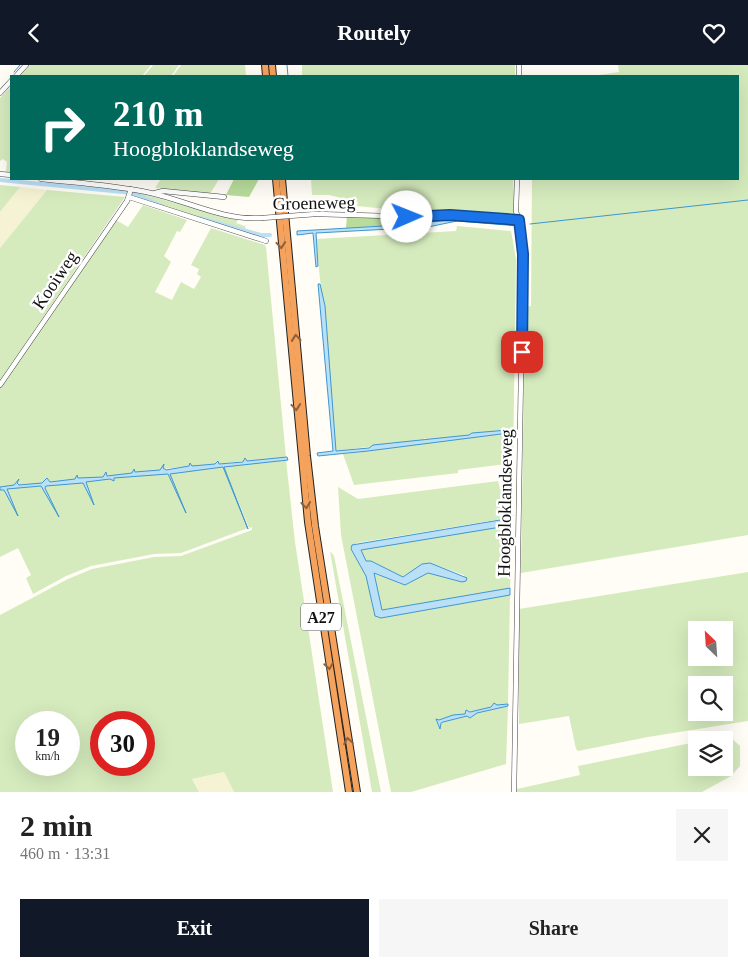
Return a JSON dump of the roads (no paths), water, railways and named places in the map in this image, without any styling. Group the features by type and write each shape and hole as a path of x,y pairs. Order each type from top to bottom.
{"highway":[{"name":"A27","path":"276,180 308,522 349,792"},
{"name":"A27","path":"282,180 310,483 321,569 357,792"}],"street":[{"path":"17,75 26,65"},
{"path":"0,93 10,82"},
{"name":"Groeneweg","path":"47,180 130,193 163,191 224,197"},
{"name":"Hoogbloklandseweg","path":"514,792 523,254 520,222 516,211 518,180"},
{"name":"Groeneweg","path":"130,193 266,241"},
{"name":"Kooiweg","path":"0,385 130,193"},
{"name":"Groeneweg","path":"154,193 245,219 316,214 389,217 450,215 508,219 520,222"}],"water":[{"path":"457,218 519,226 457,221 428,227 316,233 318,266 316,267 313,233 297,235 297,231 418,224"},
{"path":"318,284 320,284 325,306 336,451 369,448 373,445 469,435 472,433 508,430 509,433 318,456 317,453 333,451"},
{"path":"287,457 288,460 224,467 248,529 223,467 170,474 186,513 168,474 114,478 114,481 110,479 86,482 94,505 83,483 46,486 45,488 59,517 41,486 7,489 18,516 4,490 0,490 0,487 14,485 19,479 17,483 19,485 42,483 47,478 50,482 75,479 77,475 78,478 103,477 106,472 107,476 132,473 134,469 135,472 160,470 164,464 163,468 166,470 189,466 190,463 192,466 215,464 218,461 219,464 243,462 245,458 247,461"},
{"path":"510,514 513,515 507,526 361,550 366,561 371,561 403,577 422,564 430,563 467,578 466,581 462,582 428,573 405,585 374,573 382,610 510,588 510,595 381,618 375,616 366,576 351,549 352,545 506,519"},
{"path":"494,703 497,705 508,704 508,706 477,713 470,718 467,716 443,722 440,729 436,719 465,714 466,710 470,712 491,707"}],"waterway":[{"path":"14,72 20,65"},
{"path":"287,65 288,75"},
{"path":"0,180 133,193 162,206"},
{"path":"530,224 748,200"},
{"path":"200,218 260,235 270,235"}]}
